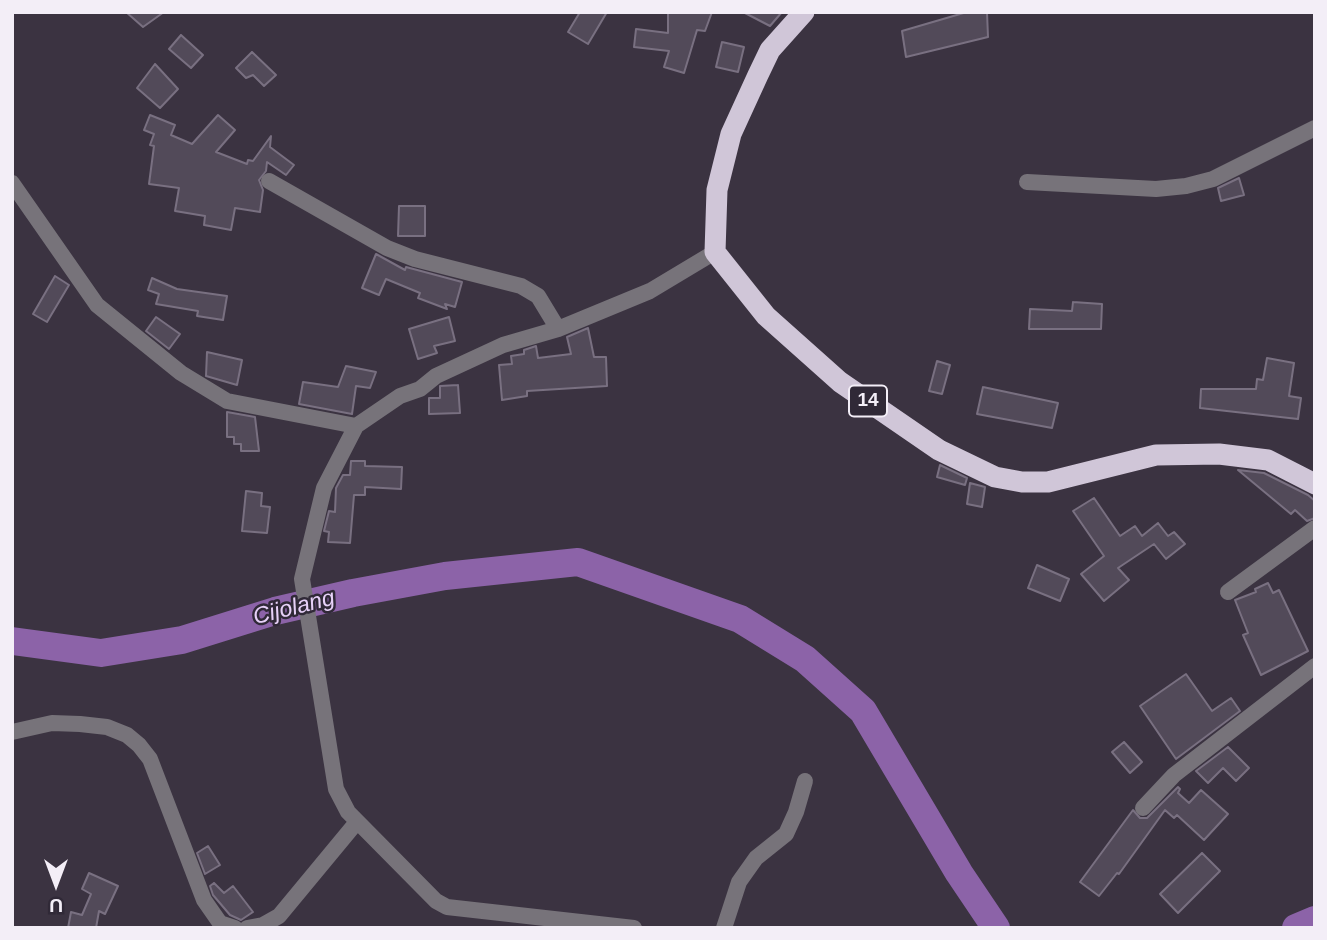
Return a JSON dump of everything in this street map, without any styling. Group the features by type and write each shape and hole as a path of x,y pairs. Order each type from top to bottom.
{"highway":[{"path":"715,252 717,190 731,134 771,50 804,12"},
{"name":"14","path":"715,252 766,316 840,382 939,450 995,477 1022,482 1048,482 1156,455 1219,454 1268,460 1315,484"}],"street":[{"path":"1027,182 1156,189 1186,186 1213,179 1315,128"},
{"path":"269,181 387,248 415,259 521,286 538,296 558,329"},
{"path":"12,183 97,305 181,373 228,401 356,426"},
{"path":"634,928 447,907 436,901 356,823 336,789 302,579 324,488 356,426 400,396 420,389 436,376 502,345 558,329 650,291 715,252"},
{"path":"1228,592 1315,528"},
{"path":"1143,808 1174,775 1315,666"},
{"path":"12,732 52,723 80,724 107,727 127,735 139,745 150,759 210,922 235,928"},
{"path":"723,928 739,882 757,858 786,834 796,813 805,781"},
{"path":"247,928 263,925 279,916 356,823"}],"building":[{"path":"126,12 164,12 143,27"},
{"path":"580,12 607,12 588,44 568,32"},
{"path":"668,12 712,12 705,31 697,30 684,73 664,67 669,51 634,47 636,29 668,33"},
{"path":"743,12 782,12 770,26"},
{"path":"967,12 987,12 988,37 906,57 902,31"},
{"path":"181,35 203,55 191,68 169,49"},
{"path":"722,42 744,47 738,72 716,67"},
{"path":"252,52 276,75 264,86 253,75 246,78 236,68"},
{"path":"155,64 178,89 160,108 137,88"},
{"path":"150,115 175,125 171,135 192,144 218,115 235,130 216,152 247,164 248,160 253,161 271,136 270,147 294,165 286,175 267,162 266,171 259,180 263,190 260,212 235,208 231,230 204,225 205,216 175,211 179,188 149,184 154,146 150,145 154,134 144,130"},
{"path":"1239,178 1244,195 1221,201 1218,188"},
{"path":"399,206 425,206 425,236 398,236"},
{"path":"376,254 405,270 406,267 462,282 455,307 445,304 447,309 418,298 420,293 386,279 379,295 362,288"},
{"path":"55,276 69,285 47,322 33,314"},
{"path":"152,278 177,289 227,296 223,320 197,316 198,311 156,304 159,294 148,290"},
{"path":"1073,302 1102,304 1101,329 1029,329 1030,309 1072,311"},
{"path":"156,317 180,334 169,349 146,331"},
{"path":"449,317 455,341 434,346 437,353 418,359 409,329"},
{"path":"588,328 594,357 606,357 607,386 527,391 527,396 502,400 499,365 512,364 511,356 524,354 524,350 536,346 538,358 571,354 567,337"},
{"path":"207,352 242,360 237,385 206,376"},
{"path":"1267,358 1294,363 1289,396 1301,398 1298,419 1200,408 1201,389 1256,389 1257,379 1263,380"},
{"path":"937,361 950,365 942,394 929,391"},
{"path":"346,366 376,372 370,388 356,386 352,414 299,404 303,382 338,387"},
{"path":"458,385 460,413 429,414 429,398 440,398 440,386"},
{"path":"983,387 1058,403 1052,428 977,414"},
{"path":"227,412 255,417 259,451 241,451 241,444 234,444 234,437 227,437"},
{"path":"351,461 365,461 365,466 402,467 401,489 365,487 365,495 354,495 350,543 328,542 329,532 324,531 329,511 335,512 336,488 343,475 350,475"},
{"path":"940,465 967,478 965,485 937,477"},
{"path":"1238,470 1264,473 1308,495 1315,501 1315,518 1307,521 1295,510 1291,514"},
{"path":"970,483 985,487 982,507 967,504"},
{"path":"246,491 262,493 261,506 270,507 267,533 242,531"},
{"path":"1094,498 1120,536 1135,526 1142,536 1158,523 1168,536 1174,532 1185,544 1166,559 1154,544 1118,568 1129,580 1104,601 1081,574 1104,556 1073,511"},
{"path":"1037,565 1069,579 1060,601 1028,588"},
{"path":"1268,583 1273,593 1279,590 1308,651 1261,675 1243,635 1248,633 1235,600 1256,592 1255,589"},
{"path":"1186,674 1212,711 1231,698 1240,711 1176,759 1140,706"},
{"path":"1124,742 1142,762 1130,773 1112,752"},
{"path":"1228,747 1249,768 1236,781 1223,768 1208,783 1196,771"},
{"path":"1178,787 1178,793 1189,803 1201,790 1228,814 1204,840 1177,815 1174,818 1165,810 1119,874 1117,873 1099,896 1080,882 1133,810 1140,818 1147,818"},
{"path":"208,846 220,865 205,874 197,853"},
{"path":"1202,853 1220,871 1178,913 1160,894"},
{"path":"89,873 118,886 105,914 99,911 96,928 68,928 71,912 82,915 91,894 82,889"},
{"path":"214,883 224,893 233,886 253,912 241,920 230,915 213,895 210,886"}],"waterway":[{"name":"Cijolang","path":"12,641 101,653 182,640 275,611 353,593 445,576 578,562 740,619 805,659 863,711 959,873 996,928"},
{"path":"1296,928 1315,920"}]}
